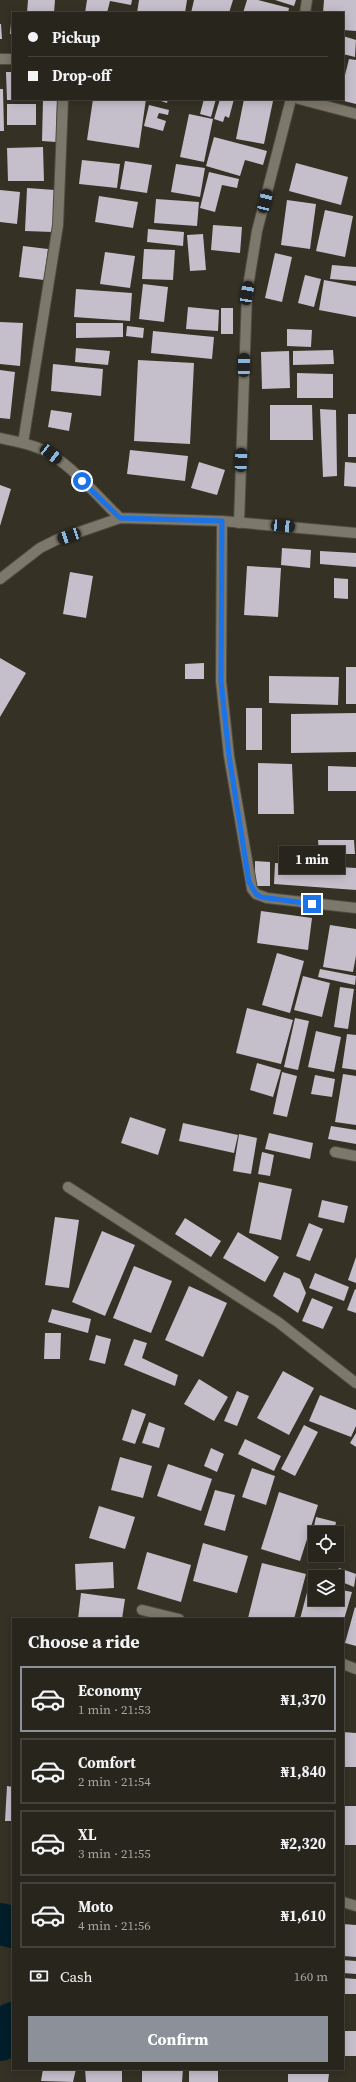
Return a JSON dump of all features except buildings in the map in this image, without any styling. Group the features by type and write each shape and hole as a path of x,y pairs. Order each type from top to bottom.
{"street":[{"path":"305,12 307,0"},
{"path":"0,59 12,59"},
{"path":"23,443 58,225 63,100"},
{"path":"239,523 247,293 258,230 291,100"},
{"path":"303,100 356,114"},
{"path":"0,438 23,443 51,454 73,472 120,518"},
{"path":"0,579 45,545 120,518 222,521 356,533"},
{"path":"222,521 221,681 229,756 252,889 256,894 267,898 356,908"},
{"path":"335,1152 356,1156"},
{"path":"68,1187 278,1322 356,1382"},
{"path":"142,1610 175,1618"},
{"path":"344,1664 356,1669"},
{"path":"344,1902 356,1906"}],"waterway":[{"path":"0,1924 12,1927"},
{"path":"0,2040 12,2024"}],"route":[{"path":"82,481 120,518 222,521 221,681 229,756 249,882 252,889 261,897 312,904"}]}
